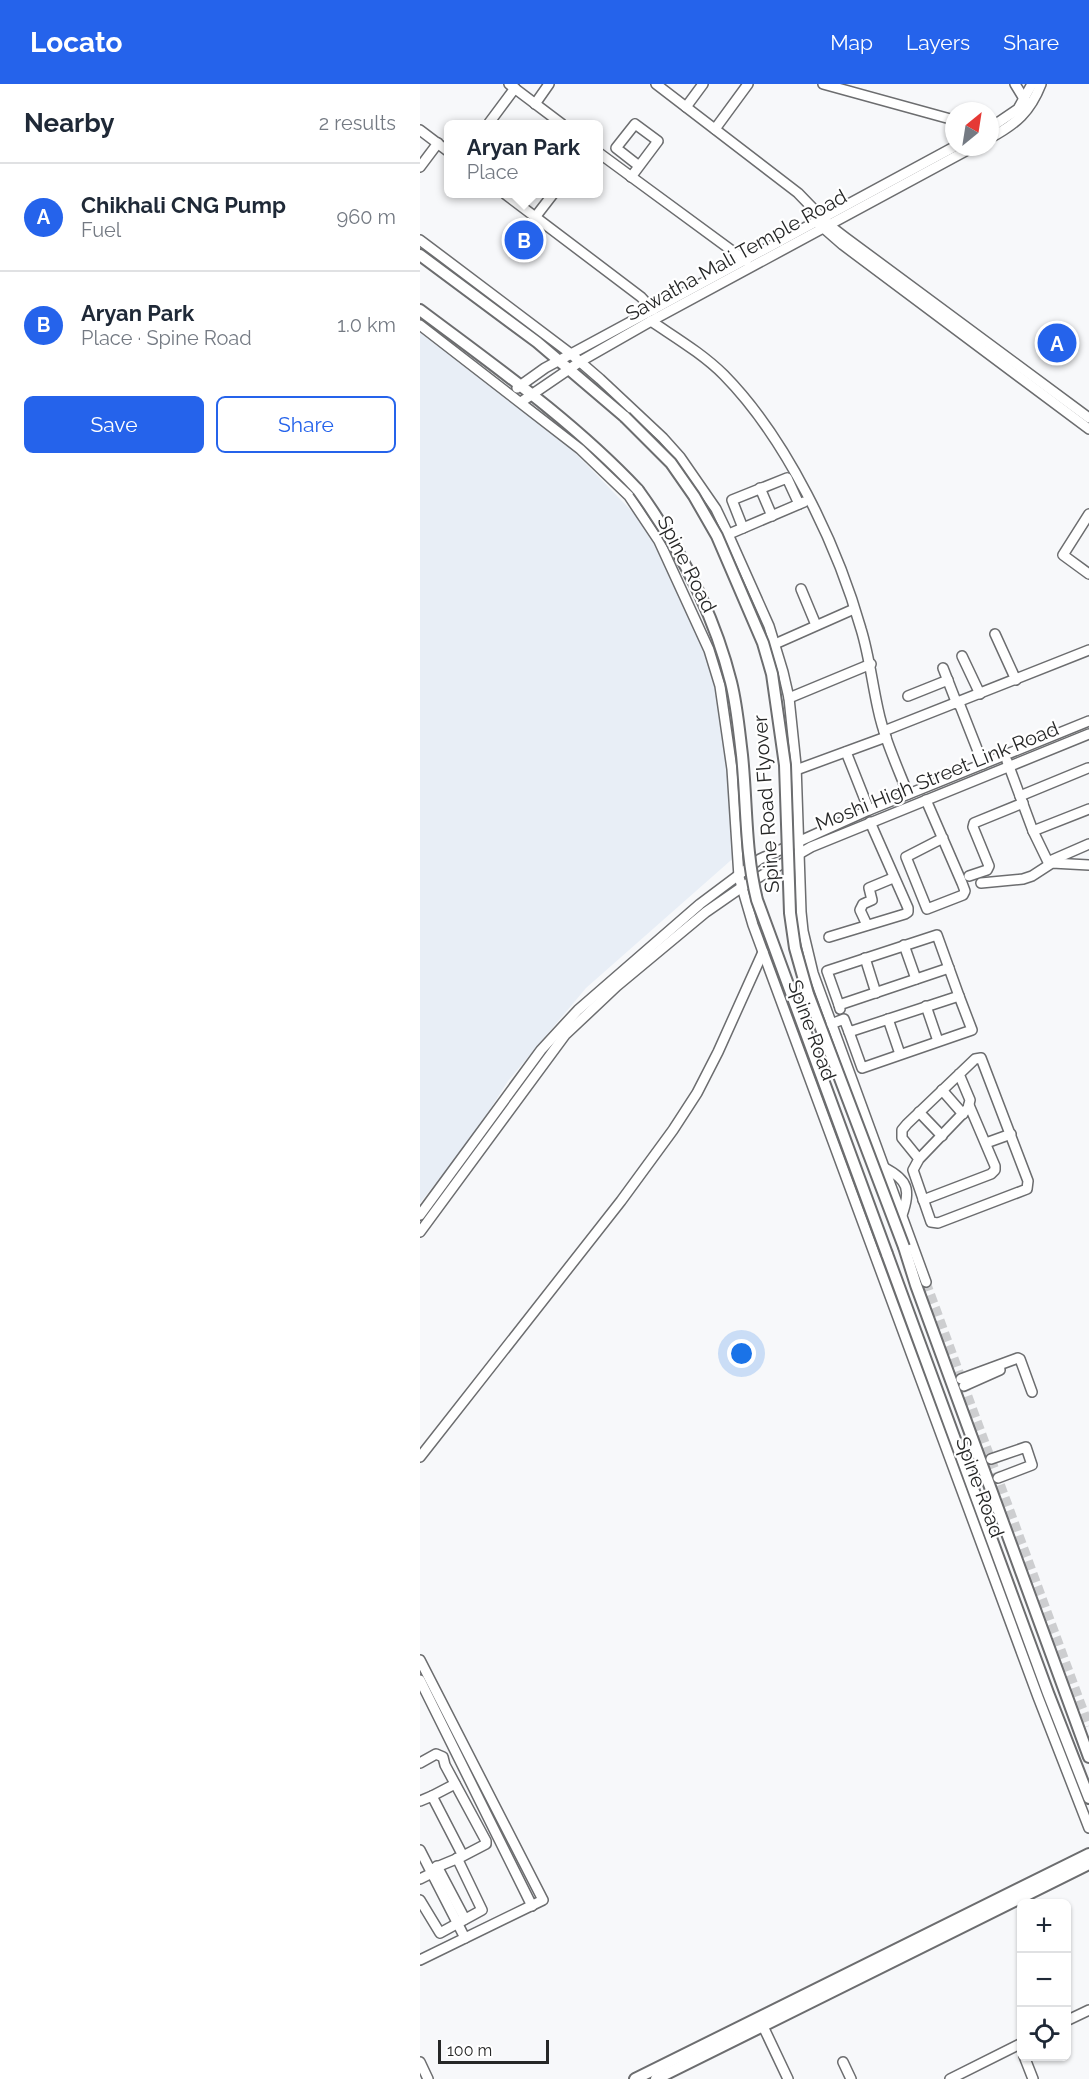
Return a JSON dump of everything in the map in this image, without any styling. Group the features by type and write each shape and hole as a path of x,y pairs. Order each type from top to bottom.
{"main road":[{"path":"420,255 570,369"},
{"path":"420,310 531,394"},
{"name":"Spine Road Flyover","path":"570,369 625,417 671,464 694,496 717,536 764,644 772,674 785,765 790,913 795,948 808,994 904,1247 921,1284"},
{"name":"Spine Road Flyover","path":"531,394 614,464 638,490 659,519 702,603 731,684 743,768 749,853 757,900 887,1254 896,1292"},
{"path":"548,423 556,413"},
{"name":"Spine Road","path":"921,1284 1089,1757"},
{"name":"Spine Road","path":"896,1292 1089,1798"},
{"path":"656,2079 761,2021 1089,1854"},
{"path":"635,2079 1089,1864"}],"street":[{"path":"535,104 549,84"},
{"path":"656,84 798,194 823,223 1089,429"},
{"path":"715,129 748,84"},
{"path":"823,84 945,118"},
{"path":"1015,84 1027,104"},
{"path":"999,122 1027,104 1032,84"},
{"path":"999,132 1014,123 1041,84"},
{"path":"491,120 512,85 557,120"},
{"path":"684,105 699,85"},
{"path":"631,177 658,141 635,124 616,148 639,166"},
{"path":"422,135 444,148"},
{"path":"420,167 438,143"},
{"name":"Sawatha Mali Temple Road","path":"521,402 581,362 945,152"},
{"path":"603,156 746,261"},
{"name":"Sawatha Mali Temple Road","path":"510,394 559,360 746,261 955,156"},
{"path":"511,198 641,297 653,310"},
{"path":"536,216 550,198"},
{"path":"823,223 1089,418"},
{"name":"Spine Road","path":"420,240 581,362 663,438 704,490 729,534 775,644 789,699 796,770 803,932 813,974 902,1215 921,1284"},
{"path":"651,321 702,356 739,391 774,439 804,502"},
{"name":"Spine Road","path":"420,325 548,423 606,473 629,496 650,525 669,560 709,650 720,686 730,755 739,876 742,887 764,952 896,1292 1038,1697 1089,1828"},
{"path":"743,528 732,500 787,478 820,521 854,609 871,664 885,734 908,794"},
{"path":"760,488 772,516"},
{"path":"729,534 804,502"},
{"path":"1089,513 1063,555 1089,574"},
{"path":"801,589 816,625"},
{"path":"775,644 854,609"},
{"path":"996,634 1016,680"},
{"path":"796,770 846,752 958,703 1089,650"},
{"path":"962,656 980,694"},
{"path":"789,699 871,664"},
{"path":"943,668 983,764"},
{"path":"908,696 948,680"},
{"name":"Moshi High Street Link Road","path":"466,1159 541,1050 566,1022 667,931 760,859 869,810 1089,721"},
{"name":"Moshi High Street Link Road","path":"466,1159 565,1035 656,953 706,912 742,887 811,847 1089,734"},
{"path":"846,752 869,810"},
{"path":"1005,755 1048,863"},
{"path":"969,876 987,870 989,866 973,827 974,823 1088,768"},
{"path":"926,800 943,838 965,891 963,895 927,909 906,856 943,838"},
{"path":"1034,831 1089,809"},
{"path":"829,937 908,912 870,822"},
{"path":"981,883 1032,876 1048,863 1089,844"},
{"path":"1048,863 1089,866"},
{"path":"867,925 860,910 863,904 872,900 869,888 893,878"},
{"path":"937,935 972,1030 862,1068 826,970 904,945 937,935"},
{"path":"904,945 916,979"},
{"path":"420,1457 621,1201 673,1130 697,1094 764,952"},
{"path":"865,958 876,993"},
{"path":"839,1005 950,968"},
{"path":"849,1032 959,996"},
{"path":"926,1006 938,1041"},
{"path":"831,1024 844,1019"},
{"path":"888,1019 900,1054"},
{"path":"919,1159 902,1138 907,1124 942,1090 959,1074 975,1059 981,1058 1028,1181 1027,1189 934,1224 931,1222 913,1170 919,1159 969,1105 970,1100 959,1074"},
{"path":"942,1090 963,1114"},
{"path":"923,1200 991,1174 995,1170 969,1105"},
{"path":"920,1112 942,1136"},
{"path":"986,1143 1011,1134"},
{"path":"420,1215 466,1159"},
{"path":"420,1232 466,1159"},
{"path":"885,1168 897,1174 905,1186 908,1198 902,1215"},
{"path":"905,1186 916,1182"},
{"path":"1013,1365 963,1382 1017,1358 1020,1359 1032,1392"},
{"path":"991,1459 1026,1447 1032,1465 998,1478"},
{"path":"420,1660 478,1784 531,1906"},
{"path":"420,1680 543,1900 420,1960"},
{"path":"420,1763 436,1754 443,1757 486,1843 420,1879"},
{"path":"420,1801 478,1784"},
{"path":"420,1900 439,1932 442,1933 483,1909 432,1796"},
{"path":"420,1850 461,1922 465,1938"},
{"path":"1071,2019 1089,2010"},
{"path":"761,2021 788,2079"},
{"path":"950,2079 1017,2048"},
{"path":"1026,2061 1034,2079"},
{"path":"420,2062 429,2079"},
{"path":"843,2062 851,2079"}],"shaded area":[{"path":"420,332 557,434 651,531 713,658 738,854 586,988 508,1081 473,1136 420,1203"}],"tunnel":[{"path":"926,1282 1089,1726"}],"place":[{"name":"Aryan Park","path":"524,240"},
{"name":"Chikhali CNG Pump","path":"1057,343"}]}
